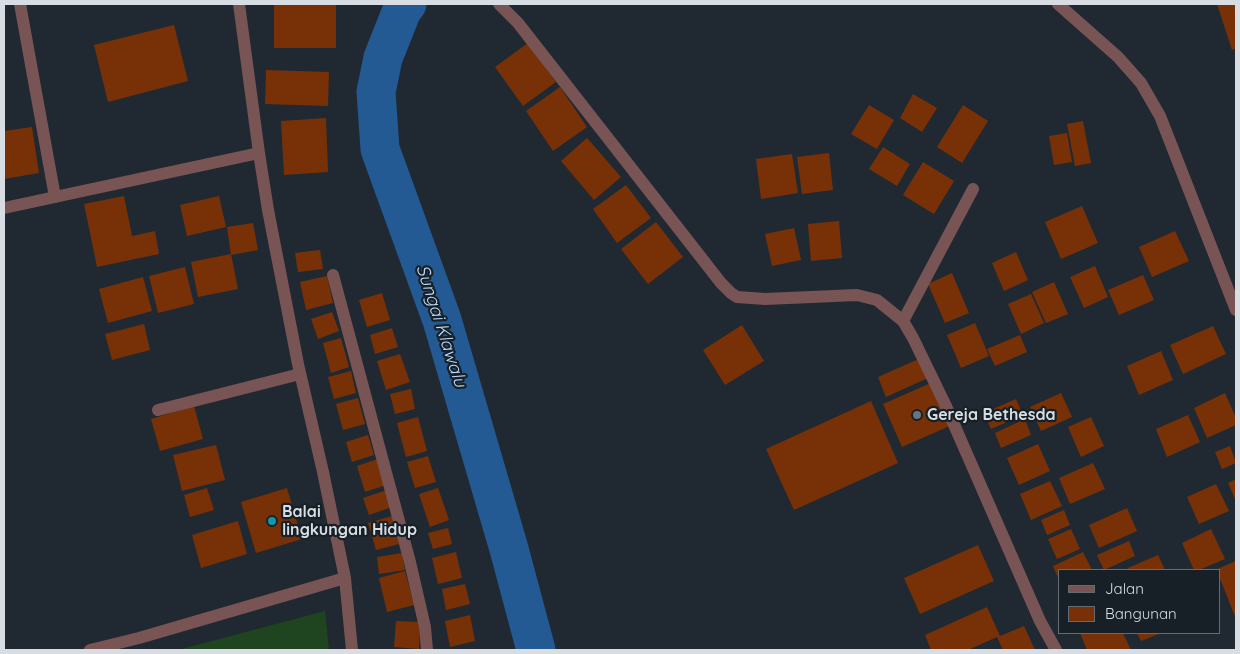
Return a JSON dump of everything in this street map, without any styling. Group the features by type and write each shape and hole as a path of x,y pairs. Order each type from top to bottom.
{"street":[{"path":"20,4 55,197"},
{"path":"239,4 258,153 300,374 323,472 344,578 352,650"},
{"path":"499,4 518,23 721,283 731,293 737,297 765,299 856,295 877,300 903,321 945,404 1040,621 1056,650"},
{"path":"1058,4 1118,57 1141,83 1160,116 1236,310"},
{"path":"4,208 258,153"},
{"path":"903,321 973,189"},
{"path":"333,275 410,562 427,650"},
{"path":"158,410 300,374"},
{"path":"90,650 139,638 344,578"}],"green space":[{"path":"325,611 329,650 178,650"}],"building":[{"path":"274,4 336,4 336,48 274,48"},
{"path":"1217,4 1236,4 1236,48 1232,50"},
{"path":"174,25 188,81 108,102 94,45"},
{"path":"528,43 556,82 523,106 495,67"},
{"path":"266,70 329,72 328,106 265,104"},
{"path":"560,87 587,127 553,151 526,111"},
{"path":"913,94 937,108 922,132 900,118"},
{"path":"869,105 894,120 877,149 851,134"},
{"path":"963,105 988,121 962,163 937,147"},
{"path":"326,118 328,172 284,175 281,121"},
{"path":"1083,121 1091,163 1075,166 1067,124"},
{"path":"32,127 39,173 4,179 4,131"},
{"path":"1067,133 1072,162 1054,165 1049,136"},
{"path":"587,138 621,177 594,200 561,161"},
{"path":"883,147 910,164 897,186 869,169"},
{"path":"829,153 833,190 802,194 797,157"},
{"path":"792,154 798,193 761,199 756,159"},
{"path":"923,162 954,181 934,214 903,195"},
{"path":"626,185 651,218 617,243 593,209"},
{"path":"124,196 132,236 155,231 159,254 97,267 84,204"},
{"path":"219,196 226,227 187,236 180,205"},
{"path":"1082,206 1098,243 1061,259 1045,222"},
{"path":"839,221 842,258 811,261 808,224"},
{"path":"656,222 683,257 648,284 621,249"},
{"path":"253,223 258,250 231,255 227,227"},
{"path":"794,228 801,260 772,266 765,234"},
{"path":"1175,231 1189,261 1152,277 1139,247"},
{"path":"320,250 323,269 298,272 295,253"},
{"path":"1016,252 1028,280 1004,291 992,263"},
{"path":"231,254 238,289 198,297 191,262"},
{"path":"1095,266 1108,297 1084,308 1070,277"},
{"path":"185,267 194,304 158,313 149,276"},
{"path":"952,273 969,313 945,323 928,284"},
{"path":"1143,275 1154,300 1119,315 1108,290"},
{"path":"327,276 333,303 306,310 300,282"},
{"path":"143,277 152,311 108,323 99,289"},
{"path":"1054,282 1068,314 1046,323 1032,292"},
{"path":"382,293 390,320 367,327 359,300"},
{"path":"1031,294 1044,323 1021,334 1008,304"},
{"path":"332,312 339,331 318,339 311,319"},
{"path":"975,323 989,356 961,368 947,335"},
{"path":"144,324 150,350 112,360 105,334"},
{"path":"742,325 764,361 725,385 703,350"},
{"path":"1213,326 1226,354 1183,374 1170,345"},
{"path":"392,328 398,347 375,354 370,335"},
{"path":"1020,335 1027,352 995,366 987,349"},
{"path":"341,338 349,367 331,373 323,343"},
{"path":"1161,351 1173,380 1139,395 1127,366"},
{"path":"400,354 410,382 386,390 377,361"},
{"path":"921,358 930,377 886,397 878,377"},
{"path":"351,371 356,393 334,399 328,377"},
{"name":"Gereja Bethesda","path":"933,382 952,425 902,447 883,404"},
{"path":"411,389 415,409 395,414 390,394"},
{"path":"1061,393 1072,417 1041,431 1030,407"},
{"path":"1225,393 1236,418 1236,425 1207,438 1194,408"},
{"path":"358,398 365,424 343,430 336,404"},
{"path":"1016,399 1023,415 991,429 984,413"},
{"path":"871,401 898,463 794,510 766,449"},
{"path":"194,406 203,439 160,451 151,419"},
{"path":"1188,415 1200,442 1167,457 1156,429"},
{"path":"418,417 427,451 406,457 397,423"},
{"path":"1091,417 1104,446 1081,457 1068,427"},
{"path":"1025,419 1031,435 1001,448 995,433"},
{"path":"368,435 374,455 352,462 346,442"},
{"path":"1038,444 1050,471 1019,485 1007,458"},
{"path":"216,445 225,480 182,491 173,455"},
{"path":"1230,446 1236,463 1222,469 1215,452"},
{"path":"428,456 436,482 415,488 407,462"},
{"path":"378,459 386,485 365,492 357,466"},
{"path":"1093,463 1105,489 1070,504 1059,478"},
{"path":"1236,479 1236,501 1228,483"},
{"path":"1050,481 1062,506 1031,520 1020,494"},
{"path":"1216,484 1229,511 1199,524 1187,497"},
{"path":"207,488 214,510 190,517 184,495"},
{"name":"Balai lingkungan Hidup","path":"287,488 302,539 256,553 241,502"},
{"path":"438,488 449,520 430,527 419,494"},
{"path":"387,490 392,507 369,515 363,498"},
{"path":"1127,508 1137,531 1099,548 1089,525"},
{"path":"1064,510 1070,525 1047,535 1041,520"},
{"path":"392,516 399,544 376,550 368,523"},
{"path":"238,521 247,554 201,568 192,535"},
{"path":"448,528 452,544 433,549 428,533"},
{"path":"1071,529 1080,549 1057,559 1048,539"},
{"path":"1211,529 1225,559 1201,569 1194,569 1182,543"},
{"path":"1129,541 1135,556 1104,569 1097,555"},
{"path":"978,545 994,581 920,614 904,578"},
{"path":"456,552 462,578 438,584 432,558"},
{"path":"1083,552 1092,569 1058,569 1058,578 1053,566"},
{"path":"402,553 405,570 379,574 377,557"},
{"path":"1158,555 1165,569 1128,569"},
{"path":"1236,561 1236,619 1220,579 1220,569 1217,569"},
{"path":"405,571 414,605 387,612 379,578"},
{"path":"465,584 470,604 446,610 442,589"},
{"path":"987,607 1000,636 1024,626 1035,650 1003,650 997,637 968,650 931,650 925,635"},
{"path":"470,615 475,641 450,647 445,621"},
{"path":"396,621 420,622 419,649 394,647"},
{"path":"1080,634 1123,634 1131,650 1087,650"},
{"path":"1138,634 1158,634 1141,641"}],"waterway":[{"name":"Sungai Klawalu","path":"407,4 402,10 383,58 376,92 380,149 442,320 509,549 536,650"}],"place":[{"name":"Gereja Bethesda","path":"917,415"},
{"name":"Balai lingkungan Hidup","path":"272,521"}]}
